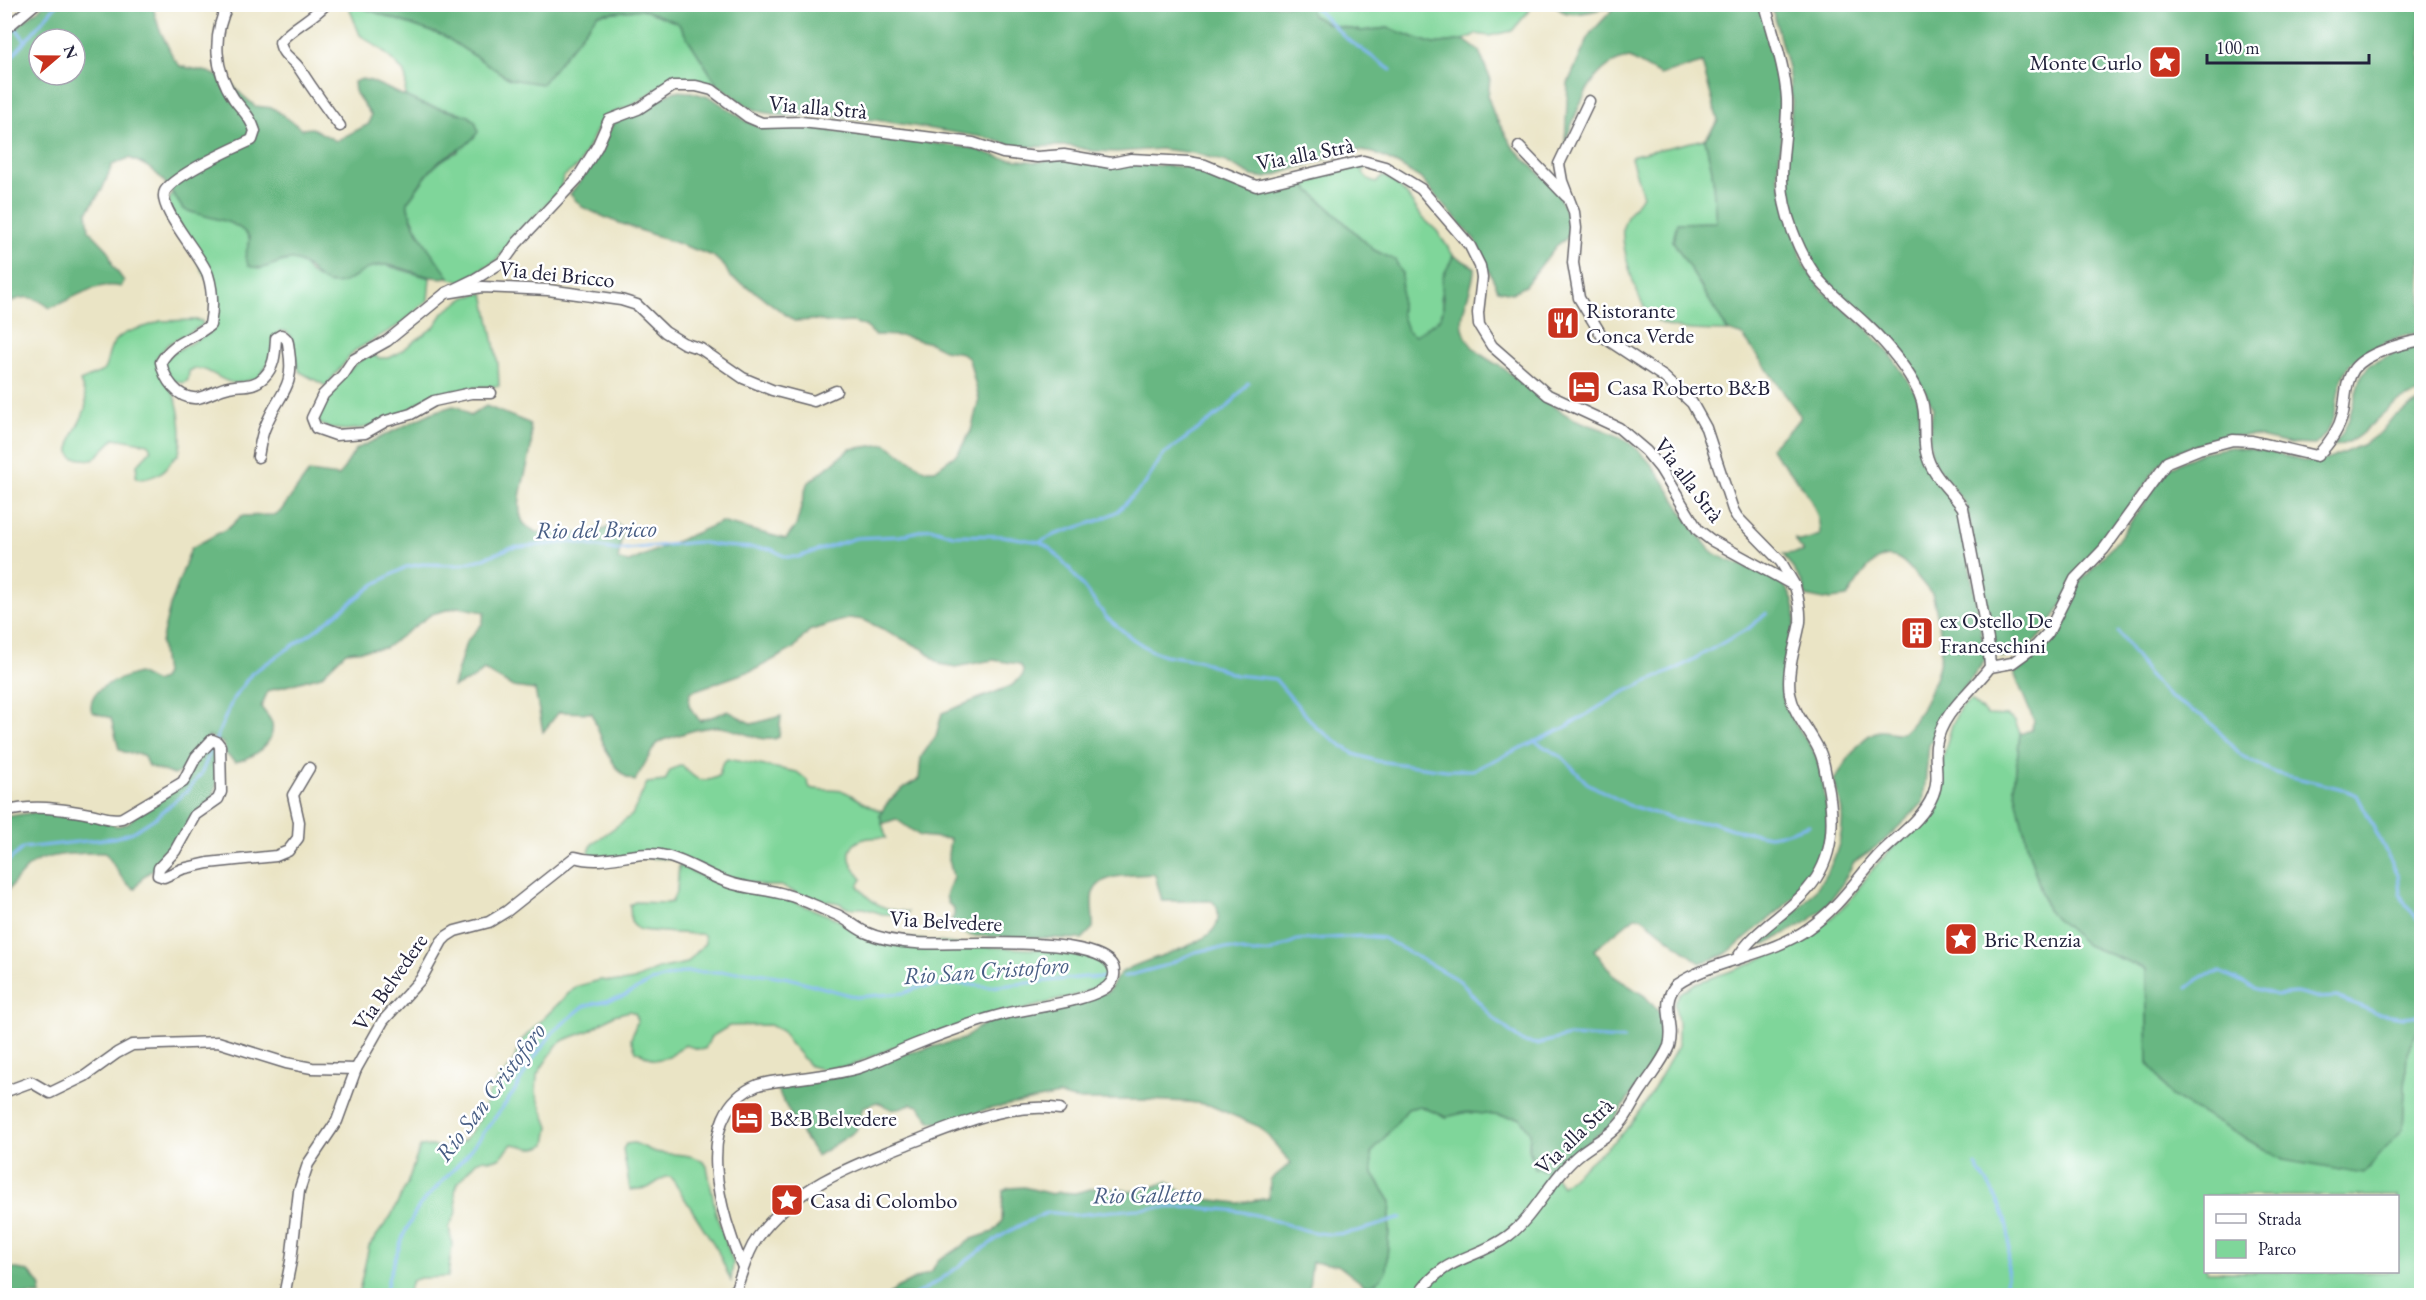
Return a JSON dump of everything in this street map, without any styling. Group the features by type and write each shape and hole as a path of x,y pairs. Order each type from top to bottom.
{"street":[{"path":"11,24 35,4"},
{"path":"228,4 216,48 217,61 234,99 249,117 255,131 252,140 213,157 179,179 165,192 163,199 168,213 183,232 208,274 212,304 210,325 200,333 171,347 161,362 163,373 173,388 198,398 226,387 254,384 264,377 272,366 276,338 281,335 285,337 289,343 292,362 290,379 265,426 258,457"},
{"path":"326,4 309,20 285,35 280,42 282,51 295,63 315,95 339,126"},
{"path":"1765,4 1784,76 1787,100 1782,180 1797,242 1808,266 1819,280 1894,353 1919,392 1925,414 1926,450 1932,470 1963,508 1988,640 1990,668"},
{"name":"Via alla Strà","path":"446,292 475,279 504,261 517,243 577,179 597,147 609,120 638,109 674,86 696,86 712,90 748,117 762,123 801,122 829,125 973,143 1003,153 1037,157 1064,155 1111,163 1131,159 1189,162 1205,165 1256,186 1363,161 1385,167 1421,189 1470,246 1480,266 1482,278 1478,313 1479,326 1492,346 1548,395 1619,428 1646,451 1660,468 1698,530 1711,540 1795,586 1800,615 1789,672 1790,693 1800,719 1820,752 1832,803 1833,823 1830,849 1810,888 1793,906 1747,944 1737,959"},
{"path":"1589,101 1559,164 1574,212 1576,228 1573,263 1579,298 1602,336 1664,377 1692,403 1706,428 1733,510 1737,517 1781,562 1795,586"},
{"path":"1519,147 1568,198"},
{"name":"Via dei Bricco","path":"446,292 482,287 524,287 621,300 641,307 646,316 665,332 701,350 743,378 772,390 814,401 836,391"},
{"path":"446,292 387,341 352,360 343,375 323,395 312,418 314,427 336,435 365,433 386,422 411,414 434,401 471,393 491,393"},
{"name":"Via alla Strà","path":"1418,1296 1441,1269 1492,1245 1513,1232 1561,1171 1580,1154 1608,1135 1622,1121 1669,1045 1671,1030 1667,1004 1670,992 1683,980 1786,943 1829,912 1877,857 1921,814 1934,794 1936,746 1956,706 1990,668 2012,663 2037,645 2048,633 2075,579 2104,549 2167,462 2217,443 2240,440 2317,456 2327,445 2341,422 2345,392 2355,367 2387,349 2421,340"},
{"path":"4,812 44,807 112,820 122,818 183,782 196,757 212,740 220,747 221,792 218,799 195,815 175,851 159,868 158,875 165,877 182,868 276,856 288,852 298,838 299,822 293,795 309,768"},
{"name":"Via Belvedere","path":"284,1296 291,1261 299,1191 308,1164 337,1121 356,1069 389,1013 422,979 442,941 455,931 489,922 507,911 575,857 595,861 649,854 664,855 729,883 788,895 839,916 864,932 894,940 926,944 988,942 1061,946 1095,952 1109,960 1113,965 1114,978 1110,984 1099,991 1076,999 996,1016 916,1044 857,1068 770,1082 748,1090 731,1106 723,1120 717,1140 715,1159 726,1220 743,1267"},
{"path":"4,1092 31,1082 50,1093 85,1076 132,1045 218,1042 286,1063 312,1068 356,1069"},
{"path":"733,1296 743,1267 757,1238 783,1210 814,1186 883,1152 980,1117 1041,1107 1060,1108"}],"green space":[{"path":"44,5 155,5 154,11 159,28 174,59 180,66 208,72 228,80 255,106 273,108 302,129 312,128 336,141 369,124 371,115 355,92 354,82 362,79 422,104 469,116 476,123 478,132 473,138 435,165 407,202 418,232 449,277 432,277 394,266 379,265 342,283 335,284 319,278 307,266 297,261 284,261 256,268 249,266 245,257 250,238 244,231 228,222 183,209 155,172 129,158 112,165 102,190 87,212 89,230 108,250 113,266 124,281 121,287 102,286 50,308 33,298 17,299 5,306 5,37"},
{"path":"348,5 354,5 444,36 510,79 574,42 598,14 642,9 678,23 717,84 686,80 667,82 633,105 608,115 600,124 579,165 563,177 560,190 531,220 511,236 507,247 496,261 462,281 456,281 448,277 437,263 418,229 407,202 441,161 458,152 461,113 422,104 405,96 406,79 403,71 383,51 360,35"},
{"path":"354,5 1309,5 1312,15 1328,24 1361,31 1388,28 1433,44 1464,40 1479,51 1490,78 1488,97 1494,115 1513,147 1557,191 1570,221 1571,230 1567,238 1556,246 1525,286 1512,293 1498,290 1475,240 1420,178 1374,153 1355,150 1266,178 1252,176 1226,162 1193,153 1161,149 1117,152 1093,151 1071,146 1017,147 988,138 876,120 815,115 784,116 762,112 748,107 717,84 678,23 642,9 598,14 542,84 510,79 444,36"},
{"path":"1309,5 1534,5 1512,31 1489,36 1476,34 1464,40 1433,44 1388,28 1361,31 1328,24 1312,15"},
{"path":"1555,5 1762,5 1784,100 1778,176 1804,266 1823,291 1864,326 1891,355 1916,393 1920,406 1921,450 1960,510 1986,659 1959,695 1929,745 1923,803 1883,842 1854,862 1827,905 1809,921 1765,944 1760,945 1814,892 1836,855 1842,827 1842,812 1834,780 1853,752 1872,734 1879,731 1902,733 1910,726 1930,692 1941,654 1940,632 1932,594 1908,566 1891,556 1875,561 1847,597 1823,600 1806,596 1802,582 1783,554 1803,552 1795,539 1801,541 1820,535 1819,522 1803,488 1770,448 1800,419 1800,415 1743,336 1728,331 1673,241 1677,223 1716,222 1712,170 1705,139 1718,121 1702,63 1660,75 1630,58 1616,62 1595,78 1587,90 1565,143 1568,83 1590,34 1615,7 1575,14 1560,10"},
{"path":"1771,5 2421,5 2421,333 2396,339 2367,352 2354,361 2342,379 2331,425 2315,445 2290,444 2251,435 2222,437 2172,453 2158,466 2040,637 2018,654 2001,657 1995,647 1966,505 1937,467 1931,452 1929,436 1933,408 1922,386 1885,334 1829,286 1812,264 1798,231 1789,198 1787,166 1792,100 1788,68"},
{"path":"675,91 691,92 712,98 746,121 761,128 801,127 828,130 972,148 1002,158 1037,162 1064,159 1111,168 1132,164 1189,167 1204,170 1256,191 1293,183 1305,186 1374,250 1395,260 1402,273 1401,313 1407,330 1415,336 1442,315 1442,282 1453,255 1474,267 1462,321 1463,330 1470,344 1563,413 1628,442 1649,462 1690,524 1712,551 1772,577 1786,588 1793,600 1795,613 1782,684 1783,698 1790,715 1817,759 1827,813 1822,854 1800,890 1783,908 1721,956 1700,963 1641,917 1635,917 1594,950 1615,977 1645,996 1664,1018 1667,1031 1662,1049 1610,1126 1573,1152 1553,1173 1535,1168 1529,1149 1530,1132 1520,1118 1467,1112 1446,1117 1420,1106 1408,1109 1371,1154 1373,1174 1391,1202 1386,1271 1371,1284 1364,1285 1338,1265 1312,1262 1308,1295 889,1295 898,1287 931,1272 939,1259 972,1239 993,1232 1002,1221 1003,1191 1009,1188 1024,1187 1052,1194 1075,1193 1098,1187 1139,1192 1168,1181 1188,1197 1238,1203 1269,1198 1270,1180 1291,1163 1260,1127 1209,1105 1146,1100 1078,1100 1059,1095 984,1110 944,1123 931,1122 919,1106 911,1104 893,1110 877,1102 863,1107 856,1131 817,1156 798,1128 775,1086 964,1039 991,1021 1108,992 1121,973 1192,944 1205,937 1214,928 1218,913 1217,906 1212,901 1162,901 1155,875 1151,874 1110,878 1097,886 1092,897 1093,928 1082,939 972,936 960,931 953,924 951,921 954,909 948,903 946,896 953,877 948,855 950,839 920,836 896,819 882,824 880,815 896,794 919,779 921,757 936,736 942,713 1011,686 1023,675 1023,669 1019,664 993,660 955,667 940,664 923,649 864,620 849,618 809,631 793,649 756,669 690,692 689,706 700,721 728,711 752,724 781,716 779,737 758,738 719,727 684,733 656,744 635,781 619,771 607,753 592,713 559,712 543,732 535,690 513,687 484,670 473,679 453,687 466,642 482,624 485,612 458,607 432,614 385,648 346,652 321,676 268,691 261,707 271,722 270,738 261,749 248,758 235,762 226,754 223,743 209,736 180,772 174,775 148,766 143,755 119,749 111,718 92,712 91,703 99,690 122,678 138,673 155,682 162,679 165,674 161,642 170,606 191,548 230,527 241,516 274,515 280,512 309,472 339,476 356,449 433,412 453,406 459,407 470,416 486,406 529,423 531,447 520,498 523,522 536,532 592,534 617,524 623,530 618,560 629,562 721,522 786,539 796,526 807,484 850,449 886,444 925,470 935,470 958,453 971,431 979,399 969,359 962,353 944,350 930,343 903,336 875,335 865,326 853,322 794,321 754,291 730,277 725,267 713,256 611,220 582,207 570,194 591,167 613,123"},
{"path":"1705,139 1712,170 1716,222 1678,223 1673,241 1728,331 1682,329 1656,320 1649,314 1637,291 1624,248 1623,227 1626,218 1643,196 1631,158 1634,155"},
{"path":"1368,165 1362,172 1367,178 1376,183 1383,176 1393,181 1406,194 1423,218 1437,231 1453,255 1441,298 1443,309 1440,318 1415,336 1407,331 1400,313 1402,273 1395,260 1374,250 1305,186 1298,183 1309,177"},
{"path":"172,192 183,209 228,222 243,230 252,244 258,269 294,260 319,278 343,282 367,268 385,265 430,278 428,300 401,324 354,351 326,386 300,372 293,344 289,334 285,331 279,331 271,360 258,378 234,383 201,369 195,369 189,371 188,380 184,383 171,380 163,364 167,356 211,332 217,311 217,298 168,205"},
{"path":"484,293 498,364 499,386 442,393 425,399 396,417 364,428 341,430 320,424 317,415 322,406 333,388 354,366 371,354 379,358 389,358 397,354 434,327 444,312 466,297"},
{"path":"197,320 202,321 203,325 168,344 156,358 158,370 172,390 178,408 181,434 178,455 162,472 140,479 136,478 137,465 151,450 148,444 115,438 93,460 74,458 70,454 71,439 86,404 80,381 103,371 111,348 120,336 160,321"},
{"path":"2421,346 2421,393 2405,398 2394,405 2358,437 2333,446 2349,419 2360,378 2369,365 2401,350"},
{"path":"2421,401 2421,1024 2407,1052 2403,1129 2363,1174 2283,1160 2171,1096 2148,1062 2146,969 2087,945 2047,910 2029,853 2014,787 2020,734 2031,730 2034,721 2014,673 2027,665 2045,647 2062,622 2076,587 2117,541 2169,468 2203,452 2231,447 2266,451 2307,462 2329,459 2364,444 2381,432 2393,417"},
{"path":"1971,700 1987,715 2007,716 2015,721 2020,733 2014,787 2029,853 2047,910 2087,945 2146,969 2148,1062 2171,1096 2283,1160 2403,1129 2407,1052 2421,1024 2421,1295 1365,1296 1364,1285 1377,1281 1386,1271 1391,1202 1373,1174 1371,1154 1402,1113 1407,1109 1420,1106 1446,1117 1467,1112 1520,1118 1530,1132 1529,1149 1535,1167 1553,1173 1562,1186 1624,1132 1646,1102 1678,1046 1678,1021 1674,1003 1680,993 1696,983 1743,967 1802,940 1850,900 1890,850 1919,824 1942,789 1942,761 1952,725 1960,708"},
{"path":"212,745 218,751 216,788 213,797 135,889 122,878 105,853 92,853 58,855 39,860 26,869 5,894 5,817 43,811 117,826 127,824 140,811 164,797 203,752"},
{"path":"727,759 797,772 807,780 810,788 843,791 870,807 882,811 880,815 886,838 865,839 857,842 850,853 851,860 854,869 862,879 858,886 868,898 886,908 908,912 907,915 882,914 864,908 847,908 839,903 805,897 781,886 765,886 728,877 685,859 588,855 592,844 632,815 647,783 665,781 670,770 682,765 698,779 713,779 719,776 722,764"},
{"path":"679,865 720,885 777,895 835,918 856,932 971,946 1072,951 1099,960 1108,974 1105,983 1080,994 909,1041 849,1066 822,1069 810,1066 782,1031 770,1025 729,1026 711,1037 705,1049 685,1045 669,1057 655,1060 636,1051 631,1039 637,1021 636,1014 630,1011 614,1015 591,1030 557,1045 537,1075 536,1093 549,1127 546,1144 533,1148 512,1144 497,1159 484,1159 476,1162 458,1183 455,1192 457,1211 449,1227 452,1245 448,1277 420,1278 412,1281 407,1295 358,1296 369,1246 391,1216 407,1184 420,1147 446,1148 464,1141 480,1119 489,1093 496,1082 513,1064 520,1042 575,987 600,980 621,982 634,980 658,969 687,963 705,943 704,935 641,930 631,922 630,905 635,902 672,902 677,889"},
{"path":"634,1143 659,1153 695,1158 707,1166 716,1214 733,1262 731,1281 717,1249 671,1177 665,1177 648,1188 630,1190 623,1149 626,1144"},
{"path":"4,1266 24,1270 32,1275 41,1287 40,1295 5,1295"}],"waterway":[{"path":"4,66 57,4"},
{"path":"1311,4 1347,39 1391,70"},
{"path":"14,26 25,40"},
{"name":"Rio del Bricco","path":"4,865 23,848 114,838 133,832 155,818 188,790 201,774 233,699 252,673 313,632 375,584 406,567 423,564 457,565 479,560 510,548 572,542 616,550 698,542 771,549 786,557 798,557 856,538 900,536 930,528 953,535 1003,536 1040,542 1118,511 1145,484 1163,455 1227,408 1248,383"},
{"path":"1040,542 1052,550 1069,568 1107,618 1150,650 1164,655 1199,660 1235,675 1275,679 1317,728 1354,754 1377,761 1446,770 1473,770 1566,727 1622,693 1678,668 1749,628 1767,613"},
{"path":"2118,631 2148,675 2168,696 2207,719 2242,756 2275,773 2339,788 2357,795 2398,875 2400,894 2408,908 2422,924"},
{"path":"1534,741 1562,757 1587,783 1628,805 1654,813 1687,823 1712,822 1732,829 1769,836 1809,825"},
{"name":"Rio San Cristoforo","path":"1123,977 1164,966 1195,952 1210,949 1224,948 1253,953 1270,952 1297,940 1363,936 1383,938 1460,981 1493,1018 1523,1042 1537,1044 1569,1036 1624,1039"},
{"name":"Rio San Cristoforo","path":"385,1296 389,1276 404,1234 419,1206 467,1155 514,1092 531,1062 554,1031 584,1006 622,997 652,981 685,972 750,972 789,978 856,997 904,993 919,987 962,984 989,987 1086,977 1109,978"},
{"path":"2187,988 2203,976 2220,972 2276,995 2296,993 2316,998 2337,997 2377,1013 2404,1017 2422,1015"},
{"path":"1976,1166 1997,1200 2008,1229 2009,1253 2005,1296"},
{"name":"Rio Galletto","path":"912,1296 1000,1237 1048,1213 1075,1215 1180,1207 1222,1209 1254,1214 1323,1234 1361,1230 1402,1218"}],"place":[{"name":"Monte Curlo","path":"2165,62"},
{"name":"Ristorante Conca Verde","path":"1563,323"},
{"name":"Casa Roberto B&B","path":"1584,387"},
{"name":"ex Ostello De Franceschini","path":"1917,633"},
{"name":"Bric Renzia","path":"1961,939"},
{"name":"B&B Belvedere","path":"747,1118"},
{"name":"Casa di Colombo","path":"787,1200"}]}
